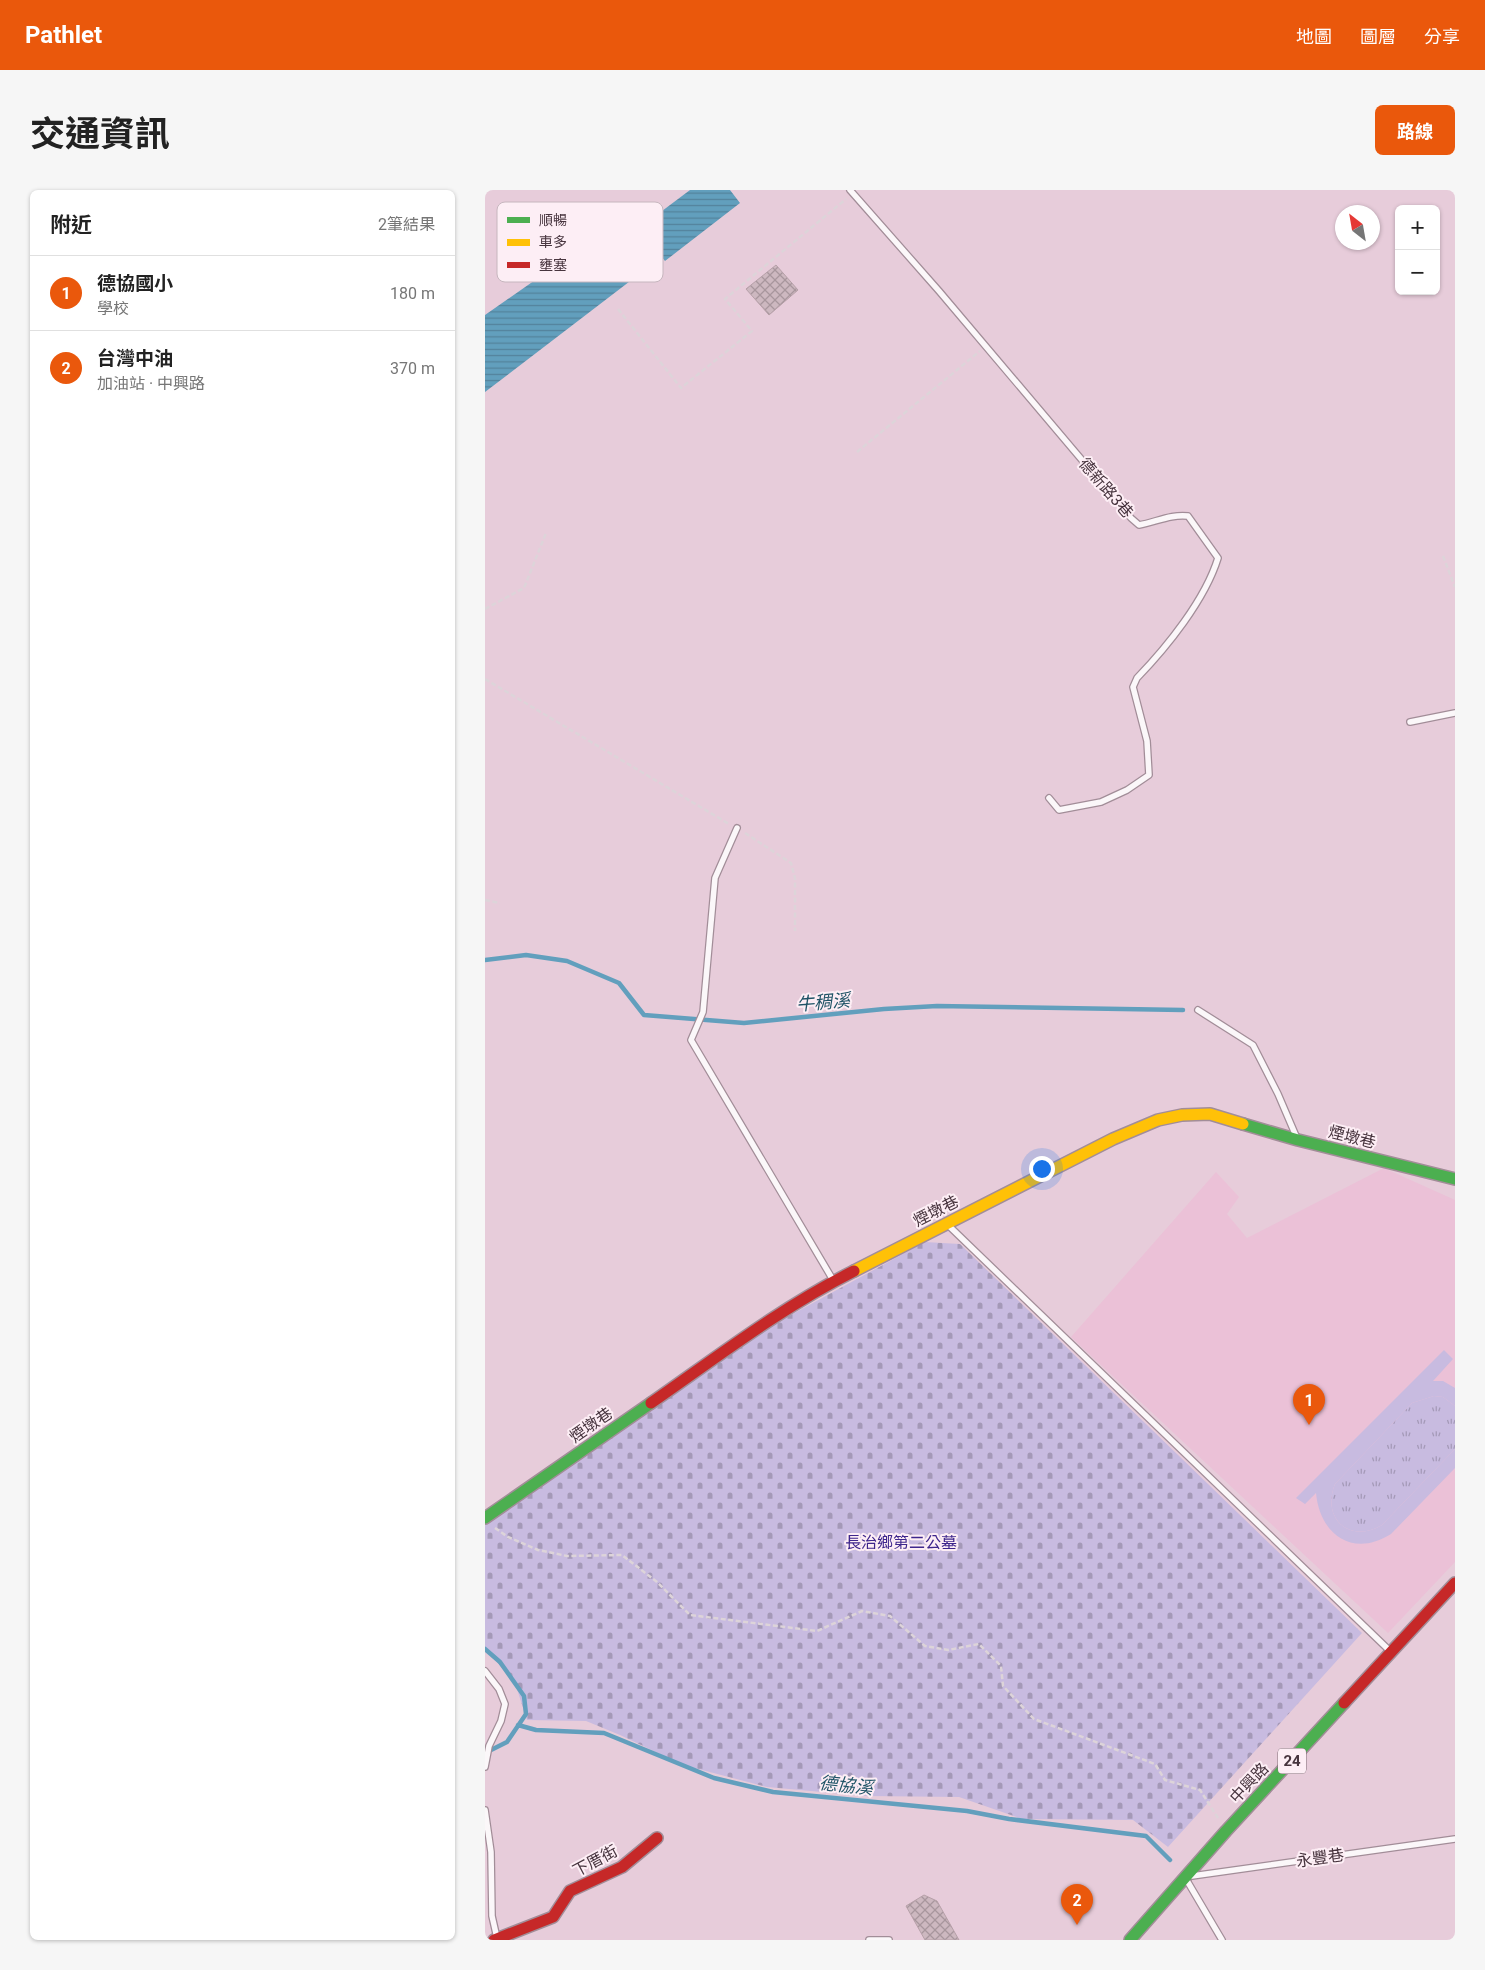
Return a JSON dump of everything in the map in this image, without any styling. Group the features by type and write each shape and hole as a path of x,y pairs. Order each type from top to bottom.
{"street":[{"name":"煙墩巷","path":"489,1522 757,1329 835,1282 1113,1139 1158,1120 1182,1114 1210,1114 1298,1140 1455,1179"},
{"name":"中興路","path":"1130,1940 1226,1832 1455,1583"},
{"name":"下厝街","path":"496,1939 553,1917 570,1891 622,1867 657,1838"}],"lane":[{"name":"德新路3巷","path":"852,192 986,346 1131,518 1139,525 1156,522 1176,514 1188,516 1218,558 1213,575 1180,628 1137,678 1133,687 1147,741 1149,775 1127,790 1101,802 1059,810 1049,798"},
{"path":"1409,722 1455,713"},
{"path":"737,828 715,878 703,1012 691,1040 835,1282"},
{"path":"1198,1010 1253,1045 1278,1094 1298,1140"},
{"path":"947,1224 1391,1652"},
{"path":"485,1671 499,1689 505,1704 501,1721 489,1746 485,1766"},
{"name":"下厝街","path":"485,1810 491,1852 492,1916 496,1939"},
{"name":"永豐巷","path":"1185,1878 1455,1839"},
{"path":"1185,1878 1222,1940"},
{"path":"869,1940 889,1940"}],"path":[{"path":"618,309 681,388 752,331 725,298 852,192"},
{"path":"857,452 986,346"},
{"path":"485,609 524,588 546,533"},
{"path":"1443,556 1455,587"},
{"path":"485,679 737,828 791,863 795,878 795,931"},
{"path":"485,900 500,903"},
{"path":"489,1522 508,1537 538,1550 567,1556 623,1556 657,1582 690,1615 817,1631 862,1611 890,1616 925,1646 949,1650 979,1644 1001,1666 1003,1686 1034,1719 1155,1764 1165,1780 1200,1790 1226,1832"}],"shaded area":[{"path":"1384,1168 1455,1200 1455,1562 1388,1633 1071,1337 1216,1172 1239,1197 1227,1214 1247,1238"}],"green space":[{"name":"長治鄉第二公墓","path":"925,1242 960,1244 1362,1633 1168,1847 1133,1820 1022,1819 959,1797 866,1796 767,1787 683,1765 586,1721 527,1720 515,1683 485,1648 485,1523 765,1329"},
{"path":"1444,1350 1453,1359 1433,1381 1443,1381 1455,1388 1455,1406 1443,1397 1434,1396 1412,1403 1335,1484 1332,1508 1335,1517 1341,1525 1349,1530 1359,1532 1370,1530 1382,1525 1455,1449 1455,1468 1391,1534 1377,1541 1364,1544 1352,1543 1341,1538 1331,1531 1324,1520 1316,1493 1305,1504 1296,1498"},
{"path":"1434,1396 1443,1397 1455,1406 1455,1449 1382,1525 1359,1532 1349,1530 1341,1525 1335,1517 1332,1508 1335,1484 1412,1403"}],"water":[{"path":"690,190 730,190 740,203 665,261 663,259 663,210"},
{"path":"532,282 629,282 485,392 485,315"}],"building":[{"path":"776,265 798,290 769,315 746,289"},
{"path":"924,1895 937,1901 959,1940 925,1940 906,1906"}],"waterway":[{"name":"牛稠溪","path":"485,960 526,955 567,961 619,983 644,1015 744,1023 884,1009 937,1006 1183,1010"},
{"name":"牛稠溪","path":"485,1649 500,1662 524,1696 526,1714 507,1742 487,1752"},
{"name":"德協溪","path":"518,1725 536,1730 604,1733 714,1778 773,1792 967,1811 1009,1819 1146,1836 1170,1860"}],"traffic: fast":[{"path":"1243,1124 1298,1140 1455,1179"},
{"path":"485,1518 651,1403"},
{"path":"1130,1940 1226,1831 1344,1703"}],"traffic: slow":[{"path":"854,1271 1113,1139 1158,1120 1182,1115 1210,1114 1243,1124"}],"traffic: jam":[{"path":"651,1403 776,1316 854,1271"},
{"path":"1344,1703 1455,1583"},
{"path":"494,1940 553,1917 570,1891 622,1867 657,1838"}],"place":[{"name":"德協國小","path":"1309,1425"},
{"name":"台灣中油","path":"1077,1925"}]}
